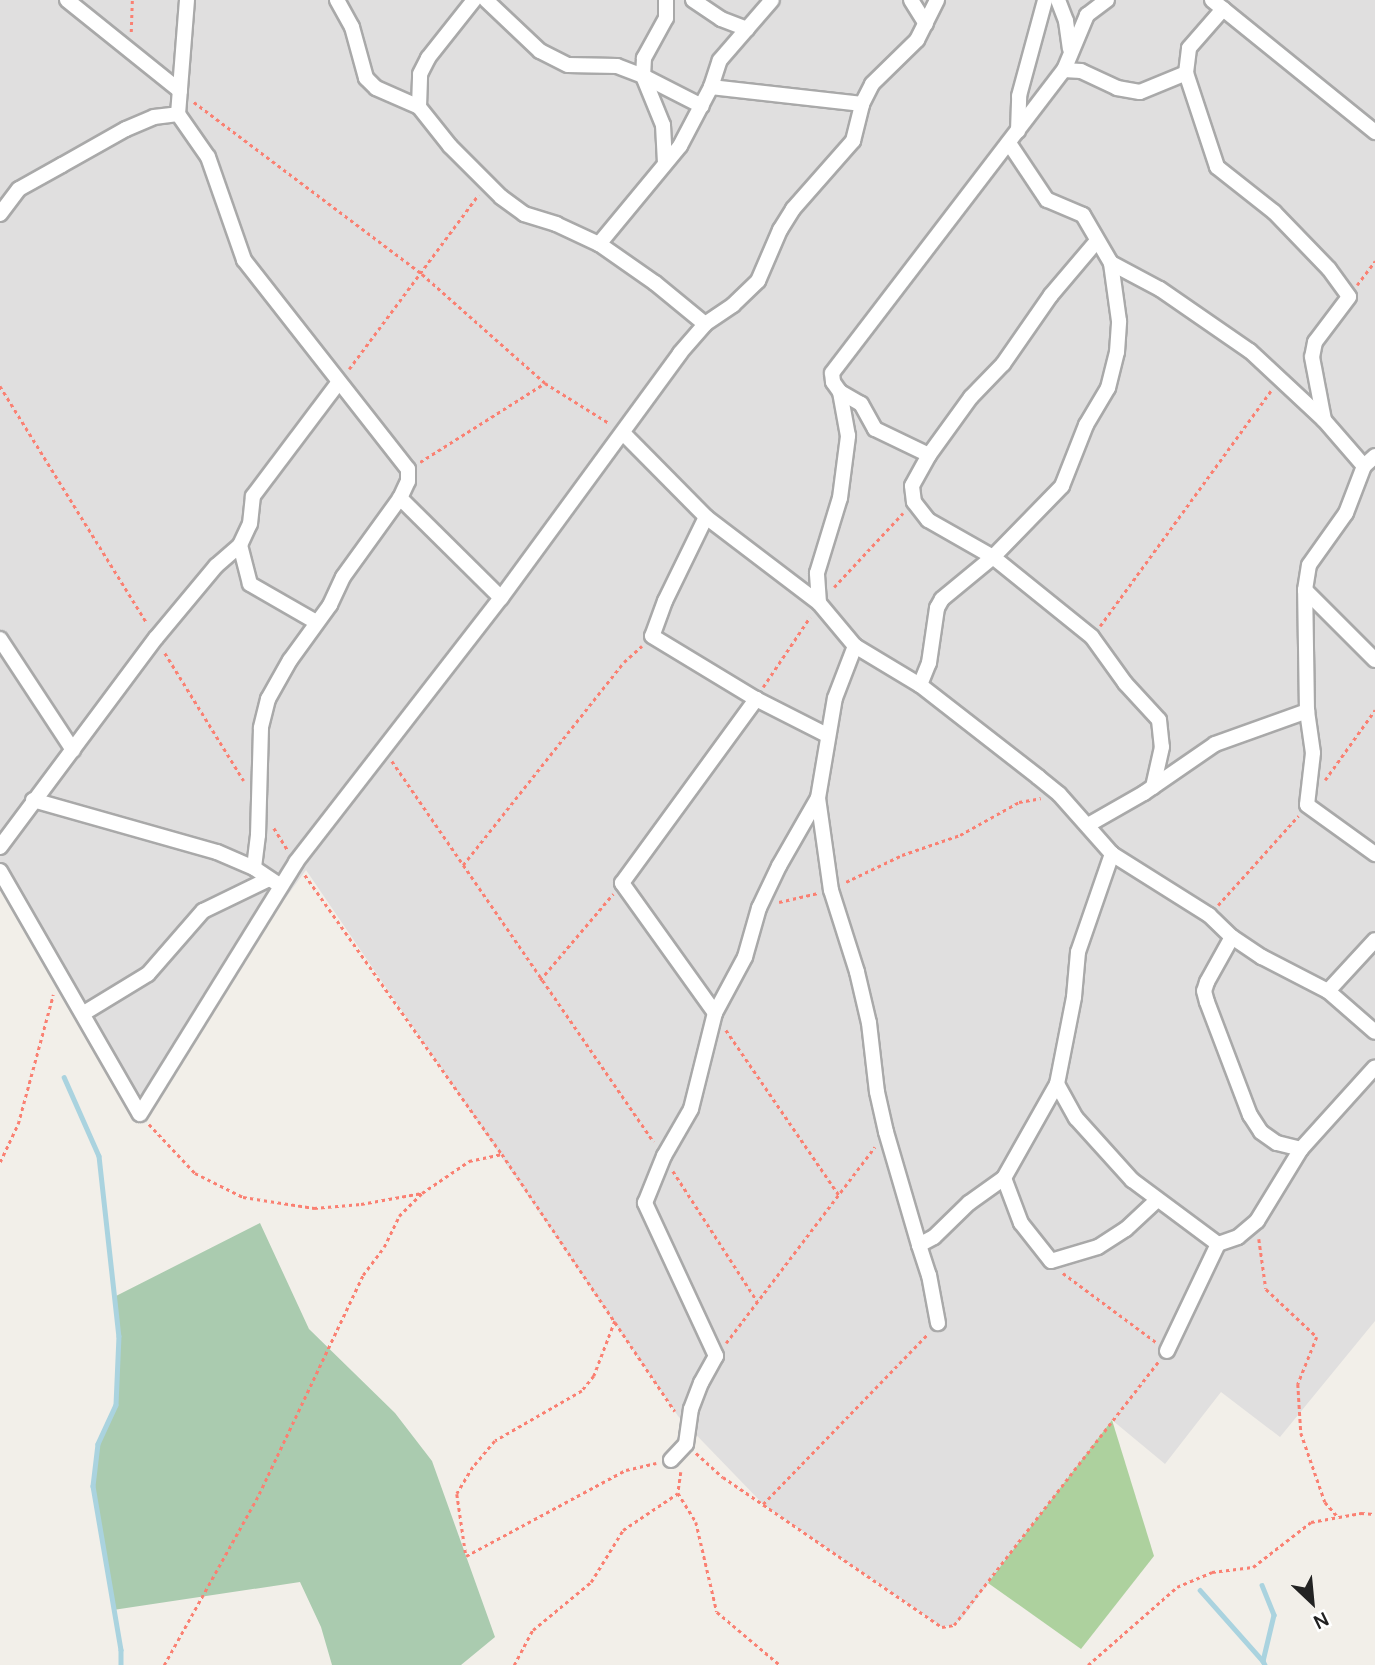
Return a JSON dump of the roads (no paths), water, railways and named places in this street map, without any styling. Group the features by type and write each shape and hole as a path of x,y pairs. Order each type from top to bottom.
{"street":[{"path":"67,0 130,48 180,91"},
{"path":"187,0 178,114 208,157 244,260 408,469 408,481 400,498 344,577 330,605 290,660 264,710 254,868"},
{"path":"337,0 352,27 366,78 376,88 418,107 450,146 524,214 556,224 599,244 655,283 705,324"},
{"path":"418,107 420,74 428,58 474,0"},
{"path":"486,0 540,51 568,65 617,66 702,106"},
{"path":"665,163 663,125 643,76 644,58 666,18 666,0"},
{"path":"693,0 721,19 747,29"},
{"path":"599,244 680,146 711,87 720,60 772,0"},
{"path":"911,0 926,24"},
{"path":"0,871 140,1114 275,883 296,862 500,598 680,353 705,324 733,305 758,281 780,230 793,209 853,141 862,104 872,84 917,40 937,0"},
{"path":"1018,131 1019,96 1045,0"},
{"path":"1058,0 1066,21 1071,50"},
{"path":"929,455 875,429 861,404 840,392 832,382 835,365 1064,70 1087,15 1107,0"},
{"path":"1324,419 1312,357 1315,342 1349,296 1329,269 1273,212 1217,167 1186,73 1189,48 1217,4 1375,132"},
{"path":"1064,70 1081,71 1117,88 1140,92 1186,73"},
{"path":"711,87 862,104"},
{"path":"0,214 19,189 126,129 154,117 178,114"},
{"path":"920,685 929,663 937,608 942,599 993,557 1062,486 1086,425 1108,388 1119,321 1111,264 1096,242 1083,215 1047,200 1009,143"},
{"path":"1096,242 1051,295 1003,364 971,397 929,455 912,486 914,502 929,520 993,557 1092,637 1125,683 1159,719 1162,747 1153,787"},
{"path":"1111,264 1160,289 1224,331 1280,378 1370,461 1346,513 1309,565 1305,590 1307,711 1312,726 1312,753 1307,806 1375,854"},
{"path":"0,847 156,638 216,566 240,545 250,524 253,496 338,383"},
{"path":"819,603 817,573 841,498 848,436 840,392"},
{"path":"623,433 706,517 819,603 855,646 920,685 1059,794 1112,854 1209,915 1232,937 1262,957 1328,991 1375,1032"},
{"path":"400,498 500,598"},
{"path":"706,517 665,601 652,636 755,699 827,735"},
{"path":"240,545 250,584 316,622"},
{"path":"1305,590 1375,660"},
{"path":"0,639 73,750"},
{"path":"855,646 835,698 818,798 831,890 869,1023 877,1093 929,1275 938,1323"},
{"path":"715,1013 622,883 755,699"},
{"path":"1088,825 1153,787 1215,744 1307,711"},
{"path":"671,1460 686,1444 691,1409 716,1356 646,1210 646,1197 664,1156 691,1109 715,1013 745,957 759,908 779,866 818,798"},
{"path":"33,800 217,852 254,868 275,883"},
{"path":"919,1245 942,1231 969,1203 1003,1178 1057,1084 1074,998 1078,952 1112,854"},
{"path":"84,1013 148,974 203,911 275,883"},
{"path":"1232,937 1207,982 1204,991 1207,1002 1250,1115 1261,1132 1277,1143 1301,1149"},
{"path":"1328,991 1375,940"},
{"path":"1167,1351 1218,1244 1238,1237 1257,1221 1301,1149 1375,1067"},
{"path":"1057,1084 1087,1132 1132,1180 1218,1244"},
{"path":"1003,1178 1021,1223 1051,1261 1098,1247 1126,1229 1157,1200"}],"waterway":[{"path":"64,1077 99,1156 119,1336 116,1405 98,1444 93,1486 121,1650 121,1665"},
{"path":"1262,1585 1274,1615 1263,1661 1265,1665"},
{"path":"1200,1590 1263,1661"}]}
